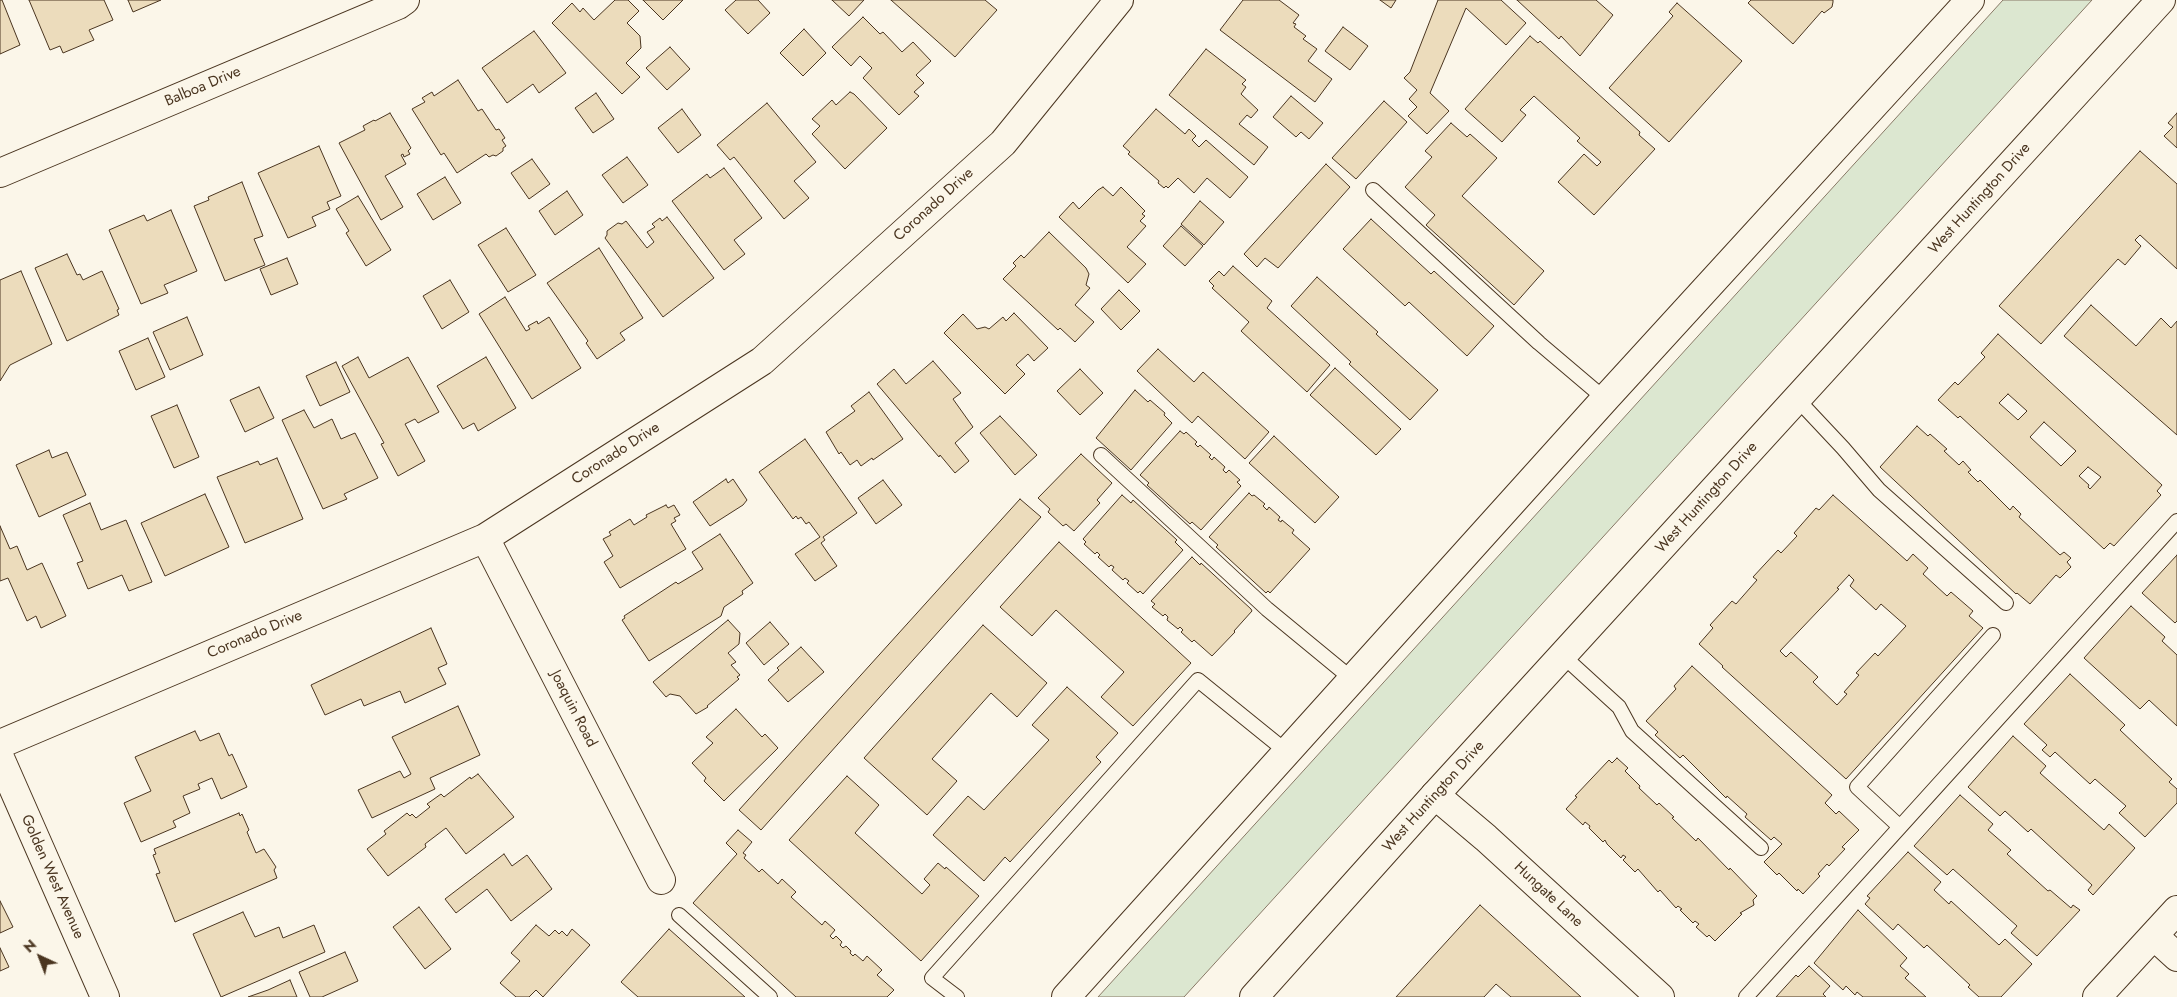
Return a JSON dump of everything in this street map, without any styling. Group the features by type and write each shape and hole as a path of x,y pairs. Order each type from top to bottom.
{"street":[{"name":"Balboa Drive","path":"0,173 398,5 405,0"},
{"name":"Coronado Drive","path":"0,744 485,538 762,360 1003,143 1118,0"},
{"path":"1066,997 1605,399 1970,0"},
{"name":"West Huntington Drive","path":"1254,997 1562,655 2160,1"},
{"name":"Joaquin Road","path":"485,538 661,880"},
{"name":"Golden West Avenue","path":"0,758 105,997"},
{"name":"Hungate Lane","path":"1435,795 1486,838 1660,997"},
{"path":"2098,997 2177,910"},
{"path":"2154,936 2177,958"}],"lane":[{"path":"1373,190 1539,343 1605,399"},
{"path":"1797,399 1879,490 2006,603"},
{"path":"1101,455 1267,609 1352,679"},
{"path":"1746,997 2177,521"},
{"path":"1900,827 1857,787 1993,635"},
{"path":"1562,655 1619,707 1632,731 1761,848"},
{"path":"957,997 932,978 1198,680 1287,752"},
{"path":"679,915 770,997"}],"green space":[{"path":"2003,0 2092,0 1184,997 1098,997"}],"building":[{"path":"0,0 2,0 20,45 0,54"},
{"path":"29,0 104,0 113,20 89,30 94,40 63,53 60,46 50,50"},
{"path":"128,0 161,0 133,12"},
{"path":"615,0 628,0 639,11 627,23 640,36 641,48 626,63 640,77 622,94 552,23 572,3 580,12 583,8 594,20"},
{"path":"643,0 683,0 663,20"},
{"path":"736,0 758,0 770,13 748,34 725,10"},
{"path":"832,0 864,0 849,16"},
{"path":"891,0 985,0 997,10 955,57"},
{"path":"1243,0 1279,0 1299,15 1293,23 1296,24 1294,27 1306,36 1303,39 1317,49 1308,61 1332,79 1315,102 1220,30"},
{"path":"1380,0 1396,0 1391,8"},
{"path":"1438,0 1501,0 1526,23 1506,45 1466,8 1430,93 1449,111 1427,134 1408,116 1417,107 1409,99 1417,90 1404,78 1410,72"},
{"path":"1517,0 1596,0 1613,15 1580,56 1561,36 1559,39"},
{"path":"1751,0 1833,0 1833,2 1832,7 1824,13 1822,11 1793,44 1748,3"},
{"path":"1677,3 1742,61 1669,142 1609,88 1673,16 1669,12"},
{"path":"863,17 880,34 883,32 902,52 913,42 931,61 916,75 924,83 914,92 919,96 899,115 863,78 872,68 860,56 851,66 832,47"},
{"path":"1343,27 1368,46 1350,70 1325,51"},
{"path":"804,29 826,53 803,76 780,53"},
{"path":"534,31 566,73 539,93 533,84 507,103 482,68"},
{"path":"1530,36 1538,43 1540,41 1640,132 1639,135 1655,149 1594,215 1558,182 1584,154 1597,166 1601,162 1577,141 1580,138 1534,96 1520,110 1526,115 1502,142 1465,109"},
{"path":"670,47 690,69 667,90 646,68"},
{"path":"1206,49 1246,80 1242,84 1246,87 1241,94 1258,110 1251,118 1247,115 1239,124 1268,147 1254,165 1169,95"},
{"path":"458,80 478,111 482,109 496,130 499,129 505,138 502,140 506,146 496,156 489,157 486,154 457,173 444,153 441,155 412,109 425,102 422,98 432,92 434,96"},
{"path":"850,92 887,128 845,169 812,134 820,126 812,119 832,100 836,105"},
{"path":"596,93 614,119 593,133 575,108"},
{"path":"1291,96 1323,123 1309,139 1301,132 1296,137 1273,117"},
{"path":"1384,101 1407,122 1356,179 1332,158"},
{"path":"767,103 816,162 794,181 809,198 784,219 734,157 730,160 717,145"},
{"path":"682,109 701,135 678,153 658,128"},
{"path":"1156,109 1185,134 1189,129 1196,136 1192,140 1199,147 1206,140 1248,177 1230,198 1207,178 1194,193 1178,178 1168,188 1166,186 1164,188 1158,183 1159,181 1128,154 1130,152 1123,146"},
{"path":"390,113 411,148 408,151 410,154 404,157 403,154 401,155 406,164 385,176 403,207 381,220 339,143 365,130 363,126"},
{"path":"2177,113 2177,148 2164,136 2173,127 2168,123"},
{"path":"1451,123 1467,137 1470,134 1497,158 1462,196 1544,271 1514,305 1426,225 1435,215 1405,187 1432,157 1425,151"},
{"path":"319,146 341,196 327,202 330,209 312,217 316,226 288,238 258,173"},
{"path":"2140,151 2177,184 2177,269 2140,235 2135,240 2141,246 2125,265 2118,259 2041,344 1999,306"},
{"path":"627,157 648,185 623,203 602,175"},
{"path":"532,159 550,184 529,199 511,173"},
{"path":"1326,164 1350,187 1278,268 1265,258 1257,267 1244,254"},
{"path":"724,168 762,218 734,240 745,254 724,270 672,201 707,174 710,178"},
{"path":"445,177 461,203 433,220 417,194"},
{"path":"242,182 263,236 254,239 265,265 225,281 194,206 209,200 208,197"},
{"path":"1103,187 1113,196 1121,187 1145,211 1142,214 1145,216 1140,221 1146,226 1127,247 1146,264 1128,283 1059,217 1073,202 1079,209"},
{"path":"567,191 583,215 555,235 539,211"},
{"path":"358,196 391,250 366,266 346,233 349,231 336,209"},
{"path":"1200,201 1224,222 1204,245 1181,224"},
{"path":"171,210 197,271 164,285 168,293 141,304 109,230 144,215 147,221"},
{"path":"667,217 714,278 663,317 605,238 607,231 618,223 622,224 626,221 647,248 654,242 647,232 655,227 652,224 660,218 662,221"},
{"path":"1371,219 1431,274 1434,271 1494,326 1467,356 1409,302 1405,306 1343,249"},
{"path":"1181,226 1203,246 1185,266 1163,246"},
{"path":"506,228 536,275 508,292 478,245"},
{"path":"1049,232 1086,268 1089,274 1086,285 1090,288 1075,305 1094,322 1075,342 1060,328 1058,330 1003,279 1016,266 1013,263 1021,255 1024,258"},
{"path":"599,248 643,318 620,333 625,340 597,359 586,343 588,341 547,283"},
{"path":"67,254 77,275 80,274 83,280 102,271 119,309 117,310 119,315 67,341 35,268"},
{"path":"287,258 298,284 271,295 260,269"},
{"path":"1233,266 1272,301 1267,308 1330,365 1307,392 1241,331 1249,322 1212,288 1214,286 1209,281 1219,271 1224,276"},
{"path":"21,271 52,344 10,365 0,381 0,280"},
{"path":"1317,277 1438,390 1410,420 1349,364 1351,362 1291,306"},
{"path":"450,280 469,312 442,329 423,296"},
{"path":"1119,290 1140,311 1121,330 1101,309"},
{"path":"505,297 526,331 530,329 528,326 537,321 538,324 549,317 581,368 532,399 479,314"},
{"path":"2091,305 2136,346 2161,318 2171,328 2177,321 2177,435 2064,336"},
{"path":"1014,313 1048,348 1034,361 1028,354 1016,365 1025,374 1005,394 944,333 963,314 977,329 985,327 989,329 1003,317 1006,321"},
{"path":"187,317 203,355 170,370 153,332"},
{"path":"1998,334 2162,485 2157,491 2161,495 2114,546 2110,543 2104,549 1960,416 1958,418 1938,400 1955,382 1958,385 1985,357 1981,353","holes":["2008,394 2027,411 2018,420 1999,403","2044,422 2076,451 2061,466 2030,437","2088,467 2101,477 2090,489 2089,485 2079,476"]},
{"path":"148,338 165,377 136,390 119,351"},
{"path":"1158,349 1194,382 1203,372 1269,432 1245,459 1198,416 1192,423 1137,371"},
{"path":"358,357 369,378 408,357 439,412 418,423 415,419 405,424 425,461 398,476 381,444 384,443 342,366"},
{"path":"486,357 516,408 478,431 474,423 463,429 437,386"},
{"path":"933,361 961,393 953,399 973,427 955,443 969,461 955,473 877,384 894,369 906,384"},
{"path":"336,362 350,392 320,406 306,376"},
{"path":"1335,368 1401,429 1376,455 1310,395"},
{"path":"1080,369 1103,393 1080,415 1057,391"},
{"path":"259,387 274,418 245,432 230,400"},
{"path":"1135,390 1148,402 1150,400 1165,413 1164,415 1172,423 1131,470 1096,438"},
{"path":"869,392 903,439 861,466 857,460 850,465 841,452 839,454 826,432 855,411 851,406"},
{"path":"177,405 199,457 174,468 151,416"},
{"path":"304,410 314,428 332,419 341,439 355,433 378,478 344,494 347,499 323,509 282,420"},
{"path":"1000,416 1037,455 1015,475 980,433"},
{"path":"1917,426 1928,436 1930,434 1947,449 1944,451 1959,465 1963,461 1971,470 1968,472 1978,482 1980,480 2010,510 2013,506 2021,514 2019,517 2060,555 2064,552 2071,558 2067,562 2071,567 2060,578 2056,575 2030,604 2016,594 1880,467"},
{"path":"1180,431 1184,434 1186,432 1197,442 1195,444 1198,447 1200,445 1211,455 1209,457 1212,460 1214,457 1225,467 1223,470 1226,473 1229,470 1240,480 1237,482 1241,486 1201,530 1192,522 1190,524 1147,485 1149,483 1140,475"},
{"path":"1274,436 1339,497 1315,523 1249,463"},
{"path":"805,439 857,513 823,537 825,540 821,543 837,566 815,581 795,554 820,537 809,522 806,524 801,517 798,519 796,516 793,519 759,472"},
{"path":"49,450 52,458 67,452 86,495 39,517 16,465"},
{"path":"1081,454 1112,483 1097,500 1100,503 1074,531 1066,524 1063,526 1048,512 1050,509 1038,498"},
{"path":"277,458 303,519 245,543 217,477 258,461 260,465"},
{"path":"726,479 728,483 733,479 747,500 743,505 710,526 693,502"},
{"path":"883,480 902,505 876,524 858,498"},
{"path":"1249,493 1265,504 1263,506 1267,510 1269,507 1280,517 1278,520 1281,522 1282,520 1294,530 1292,533 1310,549 1270,593 1268,591 1266,593 1216,547 1218,545 1209,537"},
{"path":"205,494 229,547 165,576 141,523"},
{"path":"1122,495 1131,503 1133,500 1177,540 1175,542 1183,550 1143,594 1140,591 1138,593 1127,583 1129,581 1125,578 1123,580 1112,570 1114,567 1111,565 1109,567 1098,557 1100,555 1097,552 1095,554 1084,544 1086,542 1083,539"},
{"path":"1833,495 1907,561 1913,554 1928,568 1923,574 1947,596 1951,592 1973,611 1969,616 1983,628 1846,779 1699,644 1713,628 1710,625 1732,601 1736,604 1757,580 1753,577 1778,550 1781,553 1797,536 1794,533 1816,508 1819,510","holes":["1849,575 1854,580 1850,586 1876,610 1881,604 1906,626 1878,656 1875,653 1856,673 1859,675 1844,692 1847,694 1837,705 1813,682 1818,677 1791,652 1786,657 1780,651 1839,589 1837,588"]},
{"path":"1020,499 1041,517 761,830 739,810"},
{"path":"90,503 101,530 126,520 152,582 129,591 122,575 88,589 77,563 83,561 63,515"},
{"path":"666,505 668,508 674,505 680,515 674,518 676,521 671,524 686,549 620,588 604,562 613,556 603,539 611,535 609,532 630,519 634,525 647,517 646,515"},
{"path":"0,526 10,549 17,546 27,570 42,563 66,616 41,628 36,616 27,621 8,578 0,581"},
{"path":"720,534 753,583 742,591 743,594 724,607 721,616 649,661 622,620 625,618 624,616 676,582 678,584 703,569 692,552"},
{"path":"1059,542 1191,663 1133,726 1101,697 1124,672 1056,610 1032,636 1000,607"},
{"path":"2177,555 2177,621 2175,623 2142,593"},
{"path":"1192,557 1200,565 1201,563 1252,611 1212,656 1194,640 1192,642 1181,632 1183,630 1180,627 1178,629 1167,620 1168,617 1165,614 1163,616 1152,607 1155,604 1151,601"},
{"path":"2131,606 2165,637 2162,641 2177,655 2177,726 2149,700 2140,709 2084,658"},
{"path":"728,620 740,633 739,644 728,653 736,662 731,665 740,675 737,677 739,679 708,707 696,714 680,696 670,694 666,697 653,682"},
{"path":"770,622 789,644 764,665 746,643"},
{"path":"983,625 1047,683 1017,717 991,693 932,759 957,781 927,815 864,758"},
{"path":"431,628 447,664 438,668 446,684 405,703 400,691 364,706 361,699 325,715 311,685"},
{"path":"801,647 824,672 788,702 768,680 779,670 777,668"},
{"path":"1692,666 1832,795 1825,803 1836,814 1839,811 1859,830 1842,847 1845,849 1829,866 1827,864 1818,874 1820,876 1803,894 1798,889 1797,891 1779,873 1777,875 1764,862 1782,844 1774,837 1771,840 1745,817 1747,814 1727,796 1726,798 1683,755 1680,758 1655,735 1658,732 1646,721 1676,689 1674,686"},
{"path":"2070,674 2125,725 2120,730 2172,779 2169,782 2177,789 2177,803 2145,837 2119,813 2126,806 2095,779 2090,784 2055,752 2050,757 2042,750 2047,745 2024,724"},
{"path":"1067,687 1118,733 1096,757 1101,762 1010,862 1005,857 984,881 933,835 968,796 984,810 1049,740 1032,725"},
{"path":"458,706 480,755 430,778 435,789 372,818 358,790 400,771 404,778 411,774 392,737"},
{"path":"736,709 762,737 765,734 778,748 724,801 704,781 706,778 692,763 713,743 706,737"},
{"path":"195,731 200,741 219,733 229,756 232,754 247,787 221,799 212,778 198,784 200,789 183,796 190,813 173,821 176,827 141,842 124,803 151,791 135,757"},
{"path":"2013,736 2046,766 2040,773 2104,830 2109,824 2135,848 2093,895 2088,890 2092,885 2031,829 2028,832 2005,811 2000,816 1968,787"},
{"path":"1617,758 1628,768 1625,771 1640,786 1639,788 1657,805 1659,803 1696,841 1698,838 1757,896 1753,900 1754,905 1740,913 1742,914 1715,941 1709,935 1707,937 1696,927 1699,924 1695,921 1693,923 1680,910 1682,909 1678,906 1676,908 1660,890 1658,892 1638,869 1635,872 1623,860 1626,857 1623,855 1621,858 1605,840 1603,842 1589,828 1590,826 1585,822 1583,825 1566,809 1577,797 1575,796 1609,760 1612,763"},
{"path":"478,774 514,817 466,854 446,828 425,844 426,847 388,876 367,849 386,834 384,831 407,813 410,816 412,814 416,818 430,807 427,804 441,794 444,797 470,777 471,779"},
{"path":"847,776 879,805 855,833 922,894 930,885 924,879 938,863 945,869 946,867 979,896 921,961 789,840"},
{"path":"1960,795 1993,824 1988,830 2011,850 2007,854 2048,891 2050,890 2071,908 2073,905 2080,910 2037,956 2011,933 2017,926 1953,869 1947,875 1914,846"},
{"path":"239,813 240,816 242,814 249,830 247,832 256,853 264,849 276,867 274,870 277,878 175,922 156,874 160,873 153,855 156,854 154,849"},
{"path":"738,830 752,842 743,853 746,855 744,858 759,872 762,869 778,884 782,879 796,892 791,897 822,925 825,921 835,930 830,936 833,939 836,936 842,942 840,945 843,948 846,946 853,956 855,954 863,961 867,956 882,970 877,975 894,990 887,997 796,997 693,903 737,854 726,843"},
{"path":"1908,852 1941,882 1934,890 1949,904 1951,901 1999,945 2005,939 2032,964 2001,997 1979,997 1968,987 1970,985 1927,945 1924,948 1898,924 1893,930 1865,904 1870,898 1867,896"},
{"path":"504,854 512,866 527,855 552,889 511,921 487,889 456,913 445,899"},
{"path":"0,901 13,927 0,933"},
{"path":"1480,905 1581,997 1511,997 1496,984 1484,997 1396,997"},
{"path":"419,907 451,949 425,969 393,927"},
{"path":"1858,910 1907,958 1900,966 1909,974 1905,978 1926,997 1863,997 1857,992 1855,995 1846,986 1843,990 1814,963"},
{"path":"243,912 255,937 279,927 283,938 314,925 325,952 221,997 193,934"},
{"path":"536,925 549,936 555,930 559,934 562,931 567,936 572,929 590,945 543,997 536,990 529,997 516,997 500,983 520,961 511,953"},
{"path":"669,929 745,997 638,997 621,982"},
{"path":"0,948 9,967 0,971"},
{"path":"345,952 358,981 322,997 310,997 299,972"},
{"path":"1809,966 1830,986 1823,994 1826,997 1776,997 1796,975 1798,977"},
{"path":"290,980 297,997 248,997 268,990"}]}
